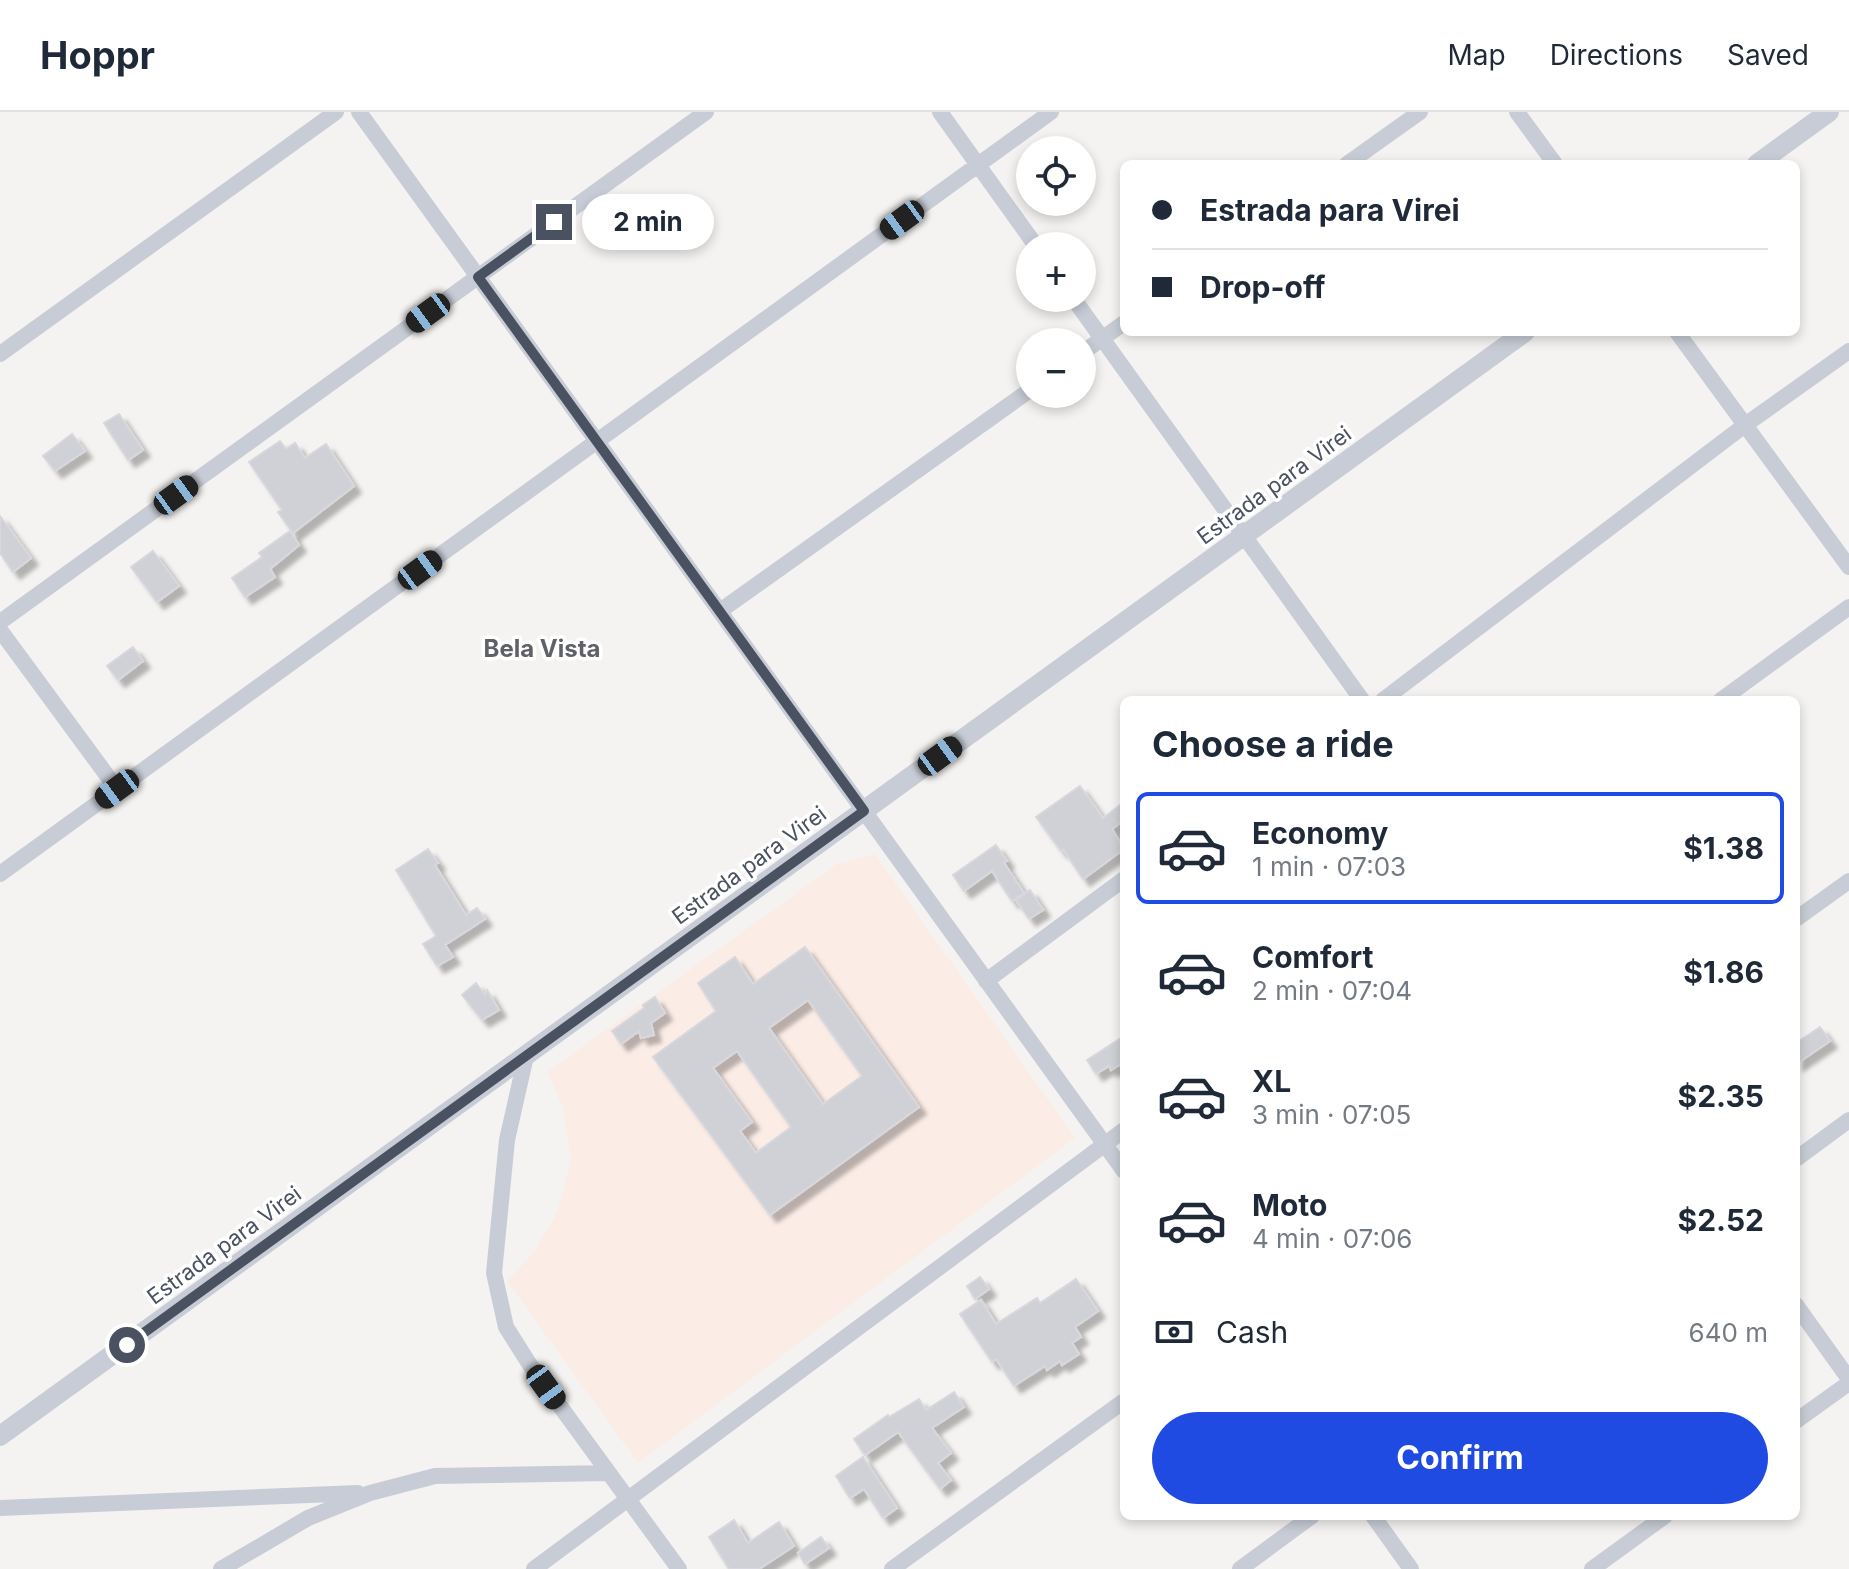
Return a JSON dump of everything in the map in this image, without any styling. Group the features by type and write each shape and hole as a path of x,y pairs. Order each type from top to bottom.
{"street":[{"path":"0,354 336,112"},
{"path":"359,112 1120,1166"},
{"path":"0,622 706,112"},
{"path":"940,112 1026,232"},
{"path":"0,874 1051,112"},
{"path":"1353,160 1420,112"},
{"path":"1517,112 1552,160"},
{"path":"1763,160 1829,112"},
{"path":"1083,312 1359,696"},
{"path":"1096,343 1120,326"},
{"name":"Estrada para Virei","path":"0,1436 1519,336"},
{"path":"1680,336 1849,567"},
{"path":"1388,696 1745,425 1849,351"},
{"path":"720,611 1016,400"},
{"path":"1727,696 1849,607"},
{"path":"0,630 117,789"},
{"path":"1800,916 1849,881"},
{"path":"986,981 1120,882"},
{"path":"526,1056 507,1140 494,1273 506,1327 530,1365 679,1569"},
{"path":"1800,1156 1849,1120"},
{"path":"534,1569 1120,1133"},
{"path":"1800,1311 1849,1381 1800,1418"},
{"path":"892,1569 1120,1404"},
{"path":"221,1569 308,1518 370,1493 435,1476 609,1473"},
{"path":"0,1508 370,1493"},
{"path":"1240,1569 1307,1520"},
{"path":"1376,1520 1411,1569"},
{"path":"1592,1569 1659,1520"}],"shaded area":[{"path":"875,854 1075,1138 638,1463 507,1281 535,1251 558,1210 571,1160 563,1108 547,1072 837,864"}],"building":[{"path":"119,414 143,450 128,460 104,423"},
{"path":"72,434 85,451 55,471 43,456"},
{"path":"280,441 286,449 295,443 305,458 326,444 354,486 293,533 278,512 282,510 249,462"},
{"path":"0,516 31,558 13,572 0,553"},
{"path":"290,531 299,545 270,569 275,577 245,597 232,578 262,557 259,553"},
{"path":"153,551 179,586 157,602 131,567"},
{"path":"133,647 143,661 118,680 107,666"},
{"path":"1080,786 1103,818 1120,805 1120,823 1112,829 1120,842 1120,852 1083,879 1036,817"},
{"path":"996,845 1024,893 1012,901 992,871 964,891 953,875"},
{"path":"428,849 466,915 477,908 485,919 445,945 453,957 437,966 423,944 436,936 396,870"},
{"path":"1030,890 1043,910 1029,919 1016,900"},
{"path":"805,947 919,1107 770,1215 653,1057 716,1011 698,983 735,957 753,984","holes":["808,1000 862,1076 823,1104 769,1028","737,1051 791,1127 756,1153 740,1131 752,1122 713,1068"]},
{"path":"476,983 485,995 487,990 499,1010 482,1020 462,995"},
{"path":"655,997 665,1013 651,1023 654,1035 641,1038 639,1031 621,1044 612,1031"},
{"path":"1820,1027 1830,1041 1800,1061 1800,1040"},
{"path":"1120,1039 1120,1064 1111,1070 1109,1066 1096,1074 1087,1060"},
{"path":"980,1277 989,1289 975,1299 967,1286"},
{"path":"1076,1279 1098,1311 1075,1327 1081,1337 1072,1343 1079,1354 1062,1365 1060,1361 1047,1370 1045,1366 1014,1386 996,1359 992,1362 960,1314 981,1300 996,1324 1037,1298 1040,1303"},
{"path":"954,1392 964,1407 932,1428 951,1453 938,1463 951,1480 940,1489 898,1432 865,1455 854,1439 888,1415 919,1399 926,1410"},
{"path":"863,1457 897,1508 883,1518 864,1489 850,1498 836,1476"},
{"path":"734,1520 748,1543 779,1522 794,1546 759,1569 729,1569 709,1537"},
{"path":"821,1537 829,1548 805,1564 798,1553"}],"district":[{"name":"Bela Vista","path":"542,649"}],"route":[{"path":"127,1345 864,811 478,277 554,222"}]}
